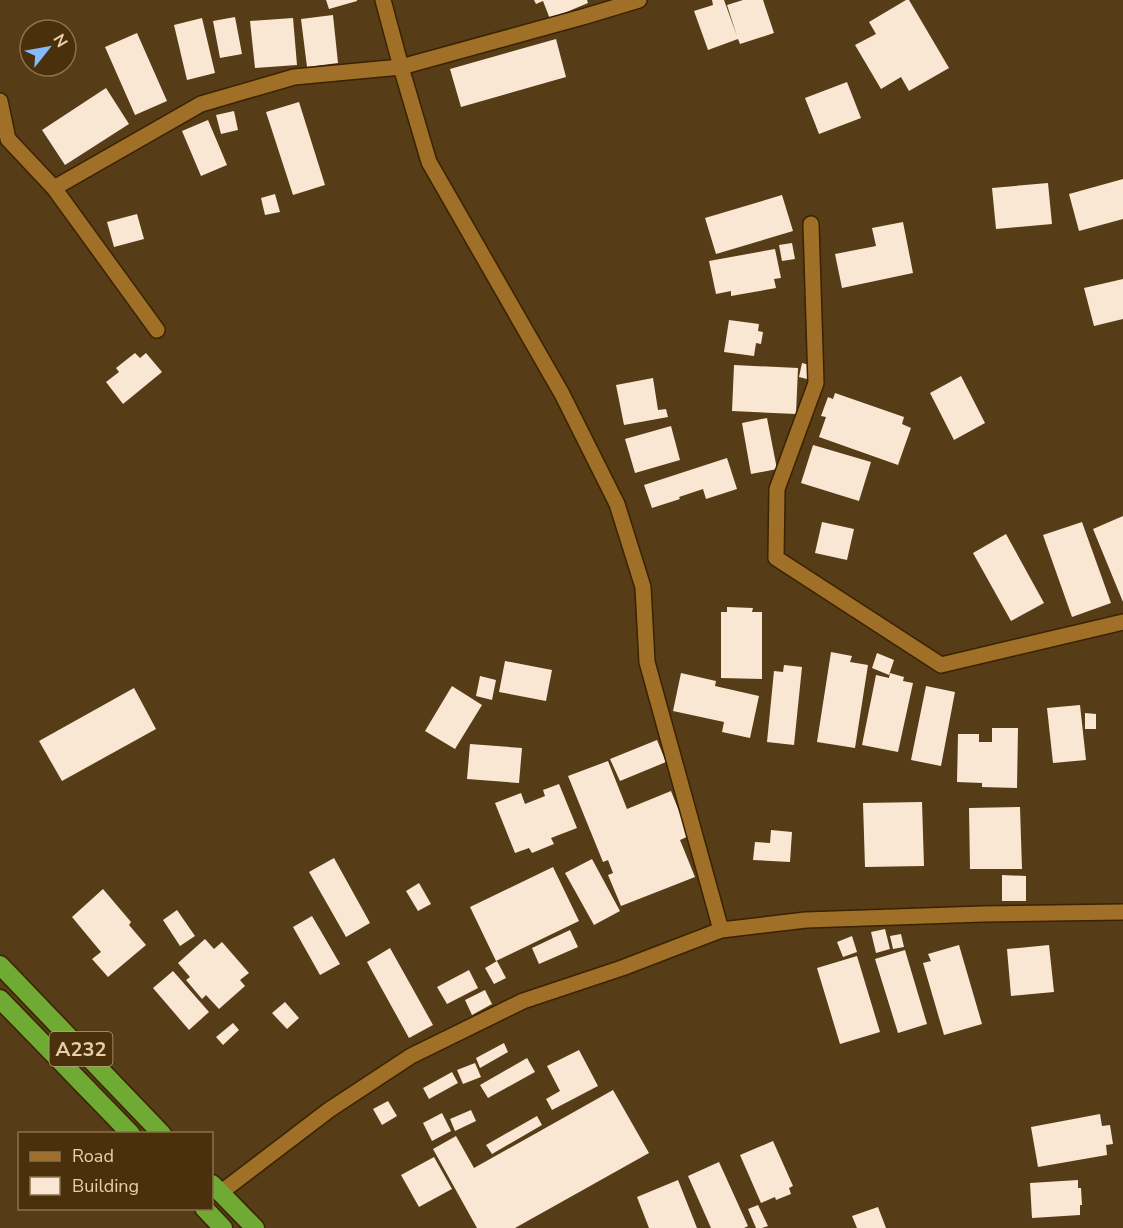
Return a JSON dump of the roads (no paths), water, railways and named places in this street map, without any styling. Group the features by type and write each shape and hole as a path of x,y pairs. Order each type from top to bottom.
{"highway":[{"name":"A232","path":"0,965 160,1132"},
{"name":"A232","path":"0,999 129,1132"},
{"path":"216,1189 255,1228"},
{"path":"205,1210 223,1228"}],"street":[{"path":"383,0 429,162 562,394 617,504 643,587 646,662 721,930"},
{"path":"54,188 201,104 294,77 401,67 639,0"},
{"path":"0,101 4,139 54,188 157,330"},
{"path":"811,224 816,383 777,489 776,558 941,665 1123,622"},
{"path":"216,1189 411,1056 523,1001 621,968 721,930 806,920 1123,912"}]}
